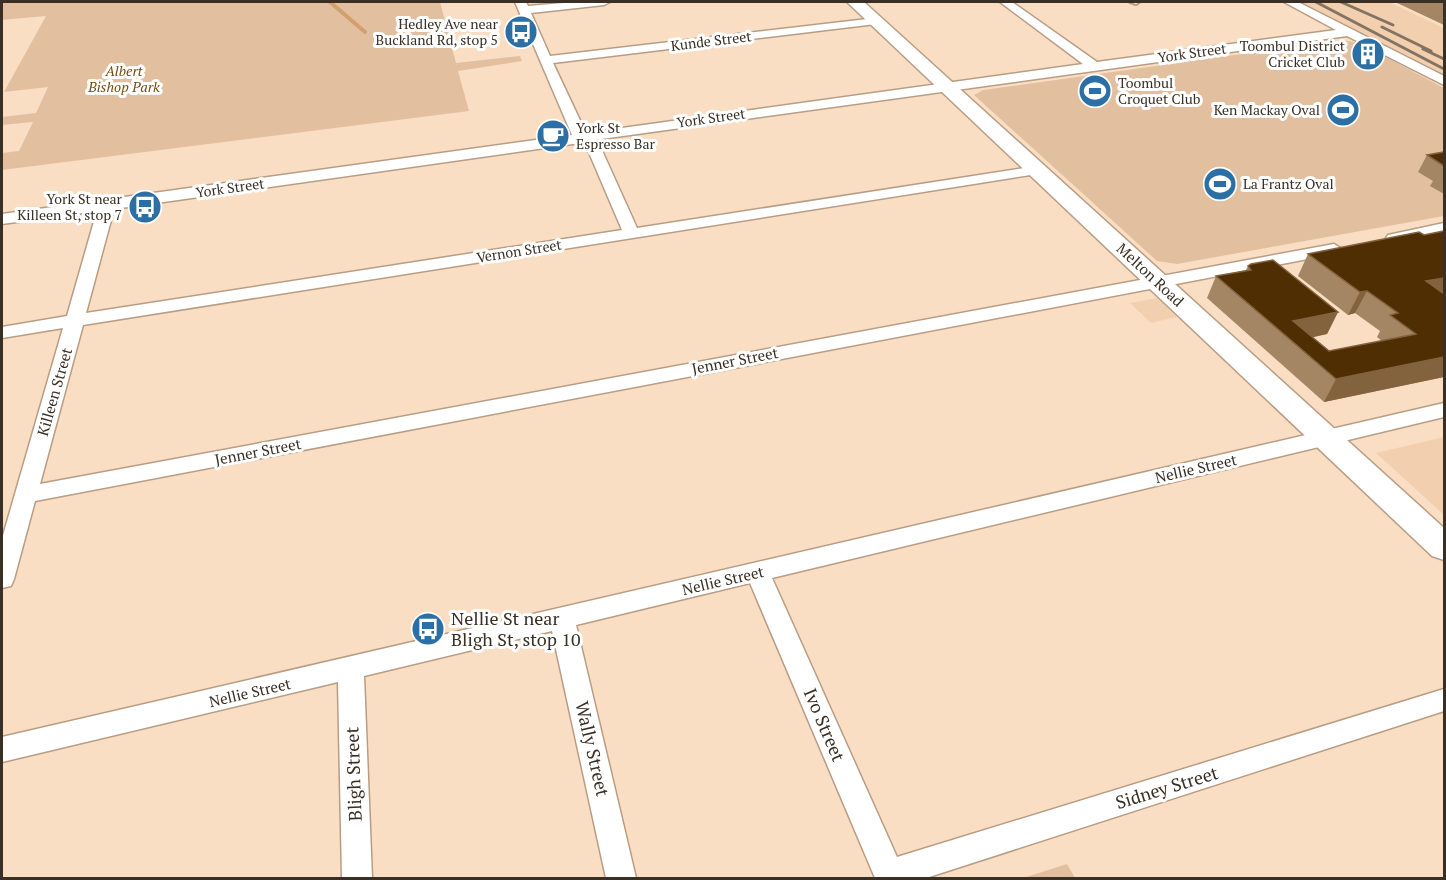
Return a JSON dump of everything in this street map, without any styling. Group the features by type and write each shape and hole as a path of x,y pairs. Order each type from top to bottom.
{"street":[{"path":"604,2 522,6 569,117 582,137 593,146 632,234"},
{"name":"Melton Road","path":"855,2 1444,547"},
{"path":"1005,2 1095,66"},
{"path":"1290,2 1444,81"},
{"name":"Kunde Street","path":"545,60 876,21"},
{"name":"York Street","path":"2,219 518,149 582,137 946,86 1350,32"},
{"name":"Vernon Street","path":"2,332 1037,170"},
{"name":"Killeen Street","path":"2,579 107,205"},
{"path":"1374,242 1444,228"},
{"name":"Jenner Street","path":"26,495 1351,246"},
{"name":"Nellie Street","path":"2,750 351,670 1444,410"},
{"name":"Ivo Street","path":"757,573 890,877"},
{"name":"Wally Street","path":"562,619 621,879"},
{"name":"Bligh Street","path":"351,670 357,879"},
{"name":"Sidney Street","path":"890,877 1444,700"}],"shaded area":[{"path":"1298,2 1389,2 1444,28 1444,75"},
{"path":"1157,298 1177,317 1151,323 1130,303"},
{"path":"1444,437 1444,515 1376,453"}],"green space":[{"name":"Albert Bishop Park","path":"2,2 440,2 456,63 520,56 522,61 458,71 469,111 2,170 2,153 19,151 33,122 2,125 2,117 36,113 48,87 4,92 46,16 2,20"},
{"path":"1343,40 1359,43 1444,88 1444,216 1177,264 1157,261 974,95 983,90"},
{"path":"1067,864 1075,878 1023,878"}],"building":[{"path":"1444,152 1444,166 1427,155"},
{"path":"1444,231 1444,278 1426,281 1444,294 1444,357 1336,379 1216,276 1251,270 1248,266 1251,264 1273,260 1338,312 1293,321 1329,351 1416,334 1390,315 1398,313 1367,291 1360,292 1308,254 1419,232 1424,235"}],"waterway":[{"path":"330,2 365,32"}],"railway":[{"path":"1316,2 1444,69"},
{"path":"1341,2 1393,25"},
{"path":"1382,27 1431,51"},
{"path":"1423,49 1444,59"}],"place":[{"name":"Hedley Ave near Buckland Rd, stop 5","path":"521,32"},
{"name":"Toombul District Cricket Club","path":"1368,54"},
{"name":"Toombul Croquet Club","path":"1095,91"},
{"name":"Ken Mackay Oval","path":"1343,110"},
{"name":"York St Espresso Bar","path":"553,136"},
{"name":"La Frantz Oval","path":"1220,184"},
{"name":"York St near Killeen St, stop 7","path":"145,207"},
{"name":"Nellie St near Bligh St, stop 10","path":"428,629"}]}
